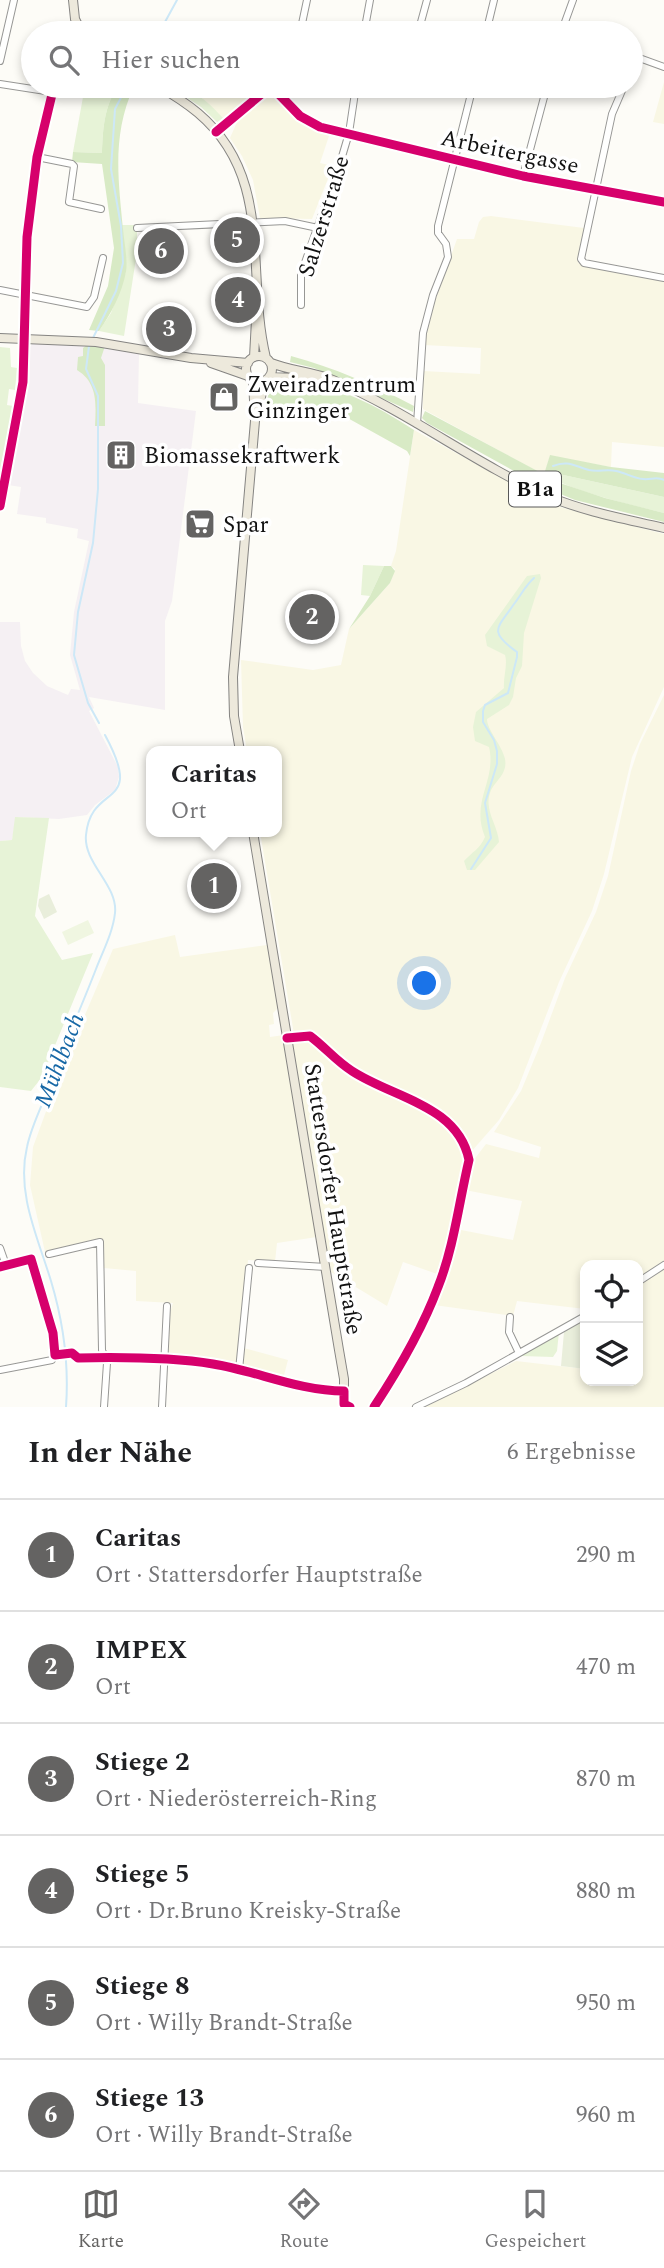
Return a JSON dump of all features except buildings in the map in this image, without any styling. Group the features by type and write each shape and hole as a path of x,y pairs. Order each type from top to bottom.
{"main road":[{"path":"74,0 76,21"},
{"path":"176,98 199,114 216,132 230,150 243,178 254,223 257,314 250,378 255,421"},
{"path":"239,746 234,716 233,677 255,421 266,379 272,370 257,314"},
{"name":"B1a","path":"0,338 96,342 191,358 268,360 374,399 512,478 551,497 588,510 664,528"},
{"name":"B1a","path":"191,358 250,378 298,378 334,383"},
{"name":"Stattersdorfer Hauptstraße","path":"254,837 326,1267 346,1406"}],"street":[{"path":"0,61 14,0"},
{"path":"303,21 307,0"},
{"path":"366,21 370,0"},
{"path":"421,21 427,0"},
{"path":"489,21 494,0"},
{"path":"565,21 573,0"},
{"path":"643,59 664,67"},
{"path":"0,84 21,86"},
{"path":"0,506 18,414 26,339 27,237 37,157 51,98"},
{"path":"216,132 257,98"},
{"name":"Arbeitergasse","path":"284,98 308,121 320,127 523,176 664,202"},
{"name":"Salzerstraße","path":"301,305 301,274 349,133 354,98"},
{"path":"417,424 423,333 433,295 448,257 446,244 438,233 438,226 471,98"},
{"path":"523,176 544,98"},
{"path":"619,98 612,114 594,189 581,258 584,263 664,278"},
{"path":"37,157 72,164 69,202 101,209"},
{"path":"137,228 285,221 318,228"},
{"path":"0,290 87,307 94,297 103,258"},
{"path":"287,1038 310,1036 353,1072 423,1106 455,1129 467,1150 469,1160 439,1286 412,1346 374,1407"},
{"path":"49,1254 100,1242 102,1350 107,1363 104,1407"},
{"path":"0,1248 3,1266 31,1259 53,1333 55,1355 52,1360 0,1370"},
{"path":"258,1262 326,1267"},
{"path":"643,1279 664,1265"},
{"path":"239,1370 248,1268"},
{"path":"162,1407 167,1307"},
{"path":"510,1317 509,1332 519,1353"},
{"path":"416,1407 466,1384 580,1319"},
{"path":"78,1358 104,1357 212,1364 316,1389 344,1391"}],"shaded area":[{"path":"664,82 664,124 653,122"},
{"path":"202,98 250,98 225,120"},
{"path":"262,98 278,98 300,123 330,133 320,163 333,166 312,219 260,218 253,180 230,138 238,120"},
{"path":"483,217 584,228 578,263 664,280 664,447 612,442 611,467 550,456 544,475 423,409 423,371 480,374 481,348 424,345 434,304 457,239 474,239 479,222"},
{"path":"32,344 87,346 139,354 138,403 196,411 172,601 165,621 165,710 89,697 94,708 89,711 118,767 119,777 115,790 95,805 87,815 59,819 16,817 12,840 0,841 0,622 20,622 25,661 47,686 68,695 71,689 80,690 70,655 74,612 89,541 77,538 78,529 46,523 46,518 17,514 21,487 8,485 22,406 28,350"},
{"path":"414,430 560,507 664,534 664,687 632,757 604,874 592,911 559,982 518,1088 499,1120 471,1152 464,1137 452,1122 355,1071 310,1033 294,1034 261,837 282,837 282,746 246,746 243,727 241,660 313,670 341,665 349,629 390,583 395,569 391,566 396,551"},
{"path":"664,695 664,1407 425,1407 516,1361 580,1368 580,1386 643,1386 643,1260 580,1260 580,1308 517,1301 513,1316 434,1305 456,1229 513,1240 522,1201 465,1190 470,1165 486,1144 539,1158 541,1147 494,1132 521,1091 565,978 596,912 608,876 631,771 640,744"},
{"path":"175,935 180,957 267,945 279,1007 273,1013 274,1024 269,1025 270,1037 284,1035 317,1237 277,1243 275,1262 248,1260 240,1347 288,1360 283,1379 168,1357 169,1316 173,1303 136,1301 136,1271 104,1268 103,1240 45,1252 30,1185 33,1147 59,1076 113,949"},
{"path":"308,1038 334,1060 440,1119 457,1134 465,1155 440,1275 403,1262 387,1306 331,1272 292,1045 295,1039"}],"green space":[{"path":"83,98 112,98 104,126 102,153 73,152"},
{"path":"112,98 129,98 122,122 118,156 126,267 119,295 99,331 89,330 108,286 114,248 102,164 72,162 73,152 102,153 107,110"},
{"path":"187,98 201,98 225,120 217,122"},
{"path":"122,225 137,225 137,252 124,336 99,331 111,313 126,272"},
{"path":"87,345 105,346 101,358 105,365 105,426 95,426 92,388 84,375 77,370 78,357 83,356 83,348"},
{"path":"0,347 10,348 11,367 17,368 15,390 9,389 7,405 13,406 0,471"},
{"path":"291,356 369,384 414,406 413,412 314,368 290,362"},
{"path":"294,380 357,398 414,430 410,456 407,451 335,411 266,406 269,391 274,385"},
{"path":"425,411 560,483 664,513 664,522 575,500 541,486 427,423 422,418"},
{"path":"550,455 611,467 664,473 664,497 545,471"},
{"path":"545,471 664,497 664,513 573,488 544,475"},
{"path":"363,565 384,566 370,596 361,595"},
{"path":"384,566 391,566 395,571 390,583 349,629 370,596"},
{"path":"540,574 524,633 522,666 516,678 513,697 509,705 487,719 505,759 504,769 490,793 489,800 499,842 475,870 467,870 464,861 485,837 480,813 491,759 489,747 475,741 473,727 476,712 504,688 506,667 505,655 487,646 485,635 527,576"},
{"path":"15,817 49,818 35,916 62,960 93,953 42,1077 31,1091 0,1087 0,841 12,840"},
{"path":"49,894 57,912 44,919 38,906 39,899"},
{"path":"88,920 94,933 68,945 62,932"},
{"path":"580,1323 580,1368 561,1366 564,1332"},
{"path":"559,1332 557,1351 553,1357 520,1355"}],"waterway":[{"name":"Mühlbach","path":"166,21 177,0"},
{"name":"Mühlbach","path":"93,338 116,291 123,263 121,226 111,169 115,109 121,98"},
{"name":"Mühlbach","path":"89,346 86,369 98,396 98,489 93,543 78,612 74,655 88,703 99,723"},
{"path":"553,466 567,464 589,470 613,470 639,478 664,480"},
{"path":"471,869 491,838 485,803 497,764 497,751 483,722 483,711 485,705 508,693 517,657 517,652 502,639 498,629 534,578"},
{"name":"Mühlbach","path":"66,1407 67,1376 62,1328 26,1198 24,1164 34,1124 114,920 111,893 90,855 86,835 90,818 97,807 118,786 120,775 116,759 105,735"}],"cycle path":[{"path":"0,506 23,382 27,237 37,157 51,98"},
{"path":"216,132 257,98"},
{"path":"283,98 300,116 320,127 523,176 664,202"},
{"path":"287,1038 310,1036 352,1071 438,1115 452,1127 462,1141 469,1160 444,1272 425,1319 374,1407"},
{"path":"0,1267 31,1259 53,1333 55,1355 72,1353 78,1358 145,1358 213,1364 311,1388 344,1391 344,1404 350,1407"}],"place":[{"name":"Stiege 8","path":"237,240"},
{"name":"Stiege 13","path":"161,251"},
{"name":"Stiege 5","path":"238,300"},
{"name":"Stiege 2","path":"169,329"},
{"name":"Zweiradzentrum Ginzinger","path":"224,397"},
{"name":"Biomassekraftwerk","path":"121,455"},
{"name":"Spar","path":"200,524"},
{"name":"IMPEX","path":"312,617"},
{"name":"Caritas","path":"214,886"}]}
